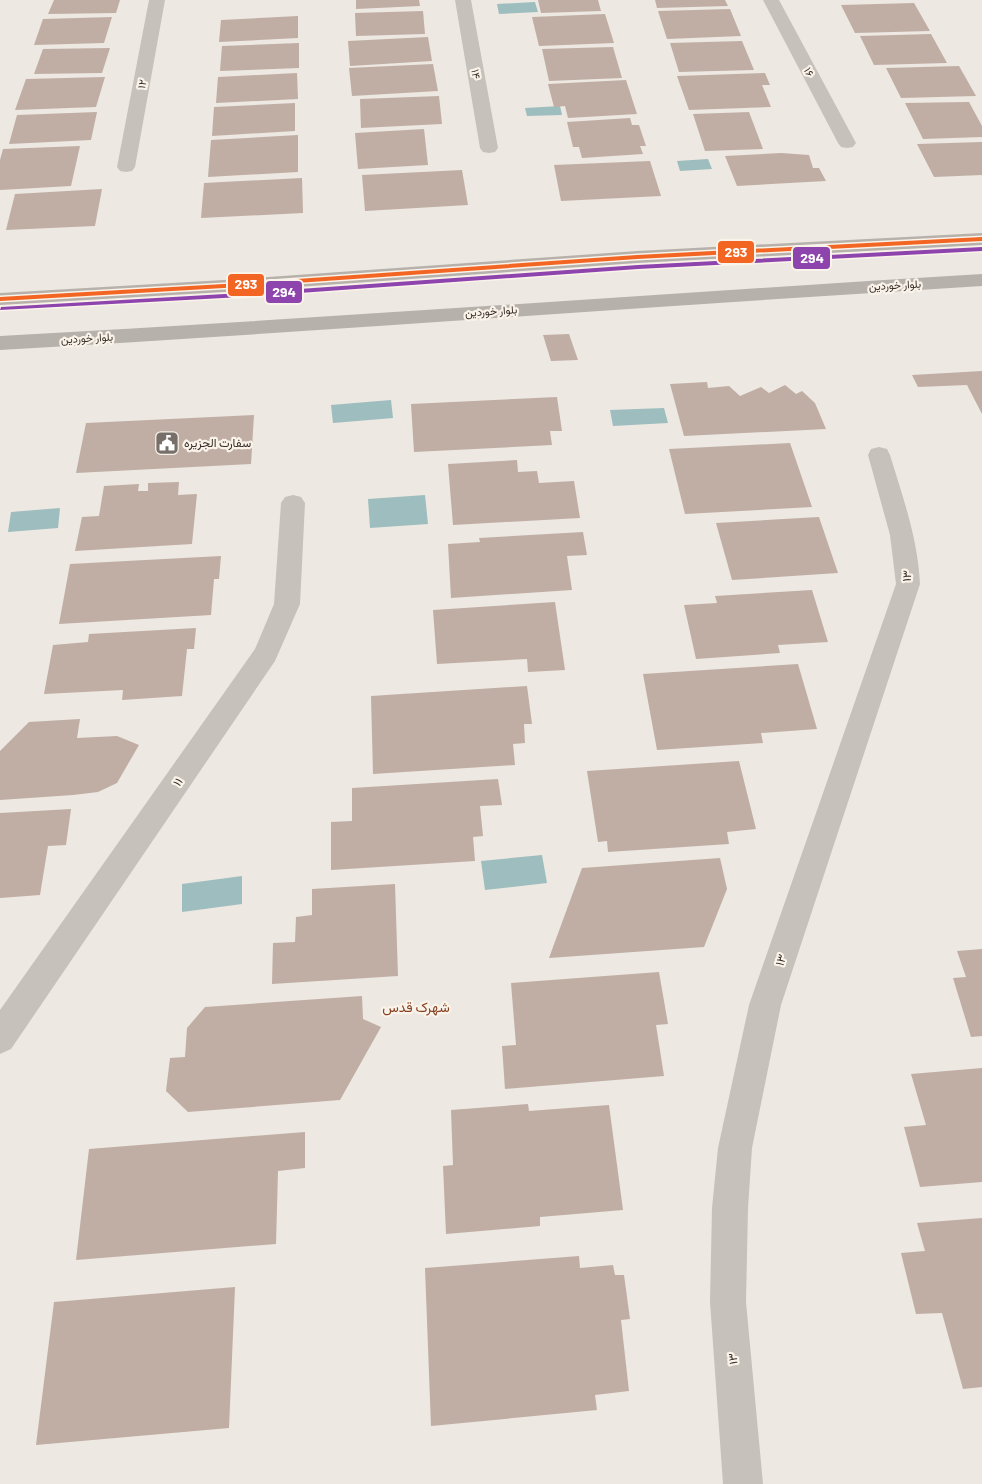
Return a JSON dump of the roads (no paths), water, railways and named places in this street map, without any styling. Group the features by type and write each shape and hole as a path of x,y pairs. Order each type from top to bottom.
{"main road":[{"path":"0,299 241,285 637,257 982,239"},
{"name":"بلوار خوردین","path":"0,343 236,330 638,300 982,280"}],"street":[{"name":"۱۲","path":"126,167 157,0"},
{"name":"۱۴","path":"463,0 489,148"},
{"name":"۱۶","path":"771,0 847,143"},
{"name":"۱۳","path":"743,1484 728,1302 730,1208 734,1148 766,1005 908,584 908,562 905,544 880,455"},
{"name":"۱۱","path":"0,1038 266,654 287,604 293,503"}],"water":[{"path":"535,2 538,12 499,14 497,4"},
{"path":"560,106 562,115 527,116 525,108"},
{"path":"708,159 712,169 680,171 677,161"},
{"path":"391,400 393,418 333,423 331,405"},
{"path":"664,408 668,423 613,426 610,410"},
{"path":"425,495 428,524 370,528 368,499"},
{"path":"60,508 58,528 8,532 11,512"},
{"path":"542,855 547,883 485,890 481,861"},
{"path":"242,876 242,904 182,912 182,884"}],"place":[{"name":"سفارت الجزیره","path":"167,443"}],"district":[{"name":"شهرک قدس","path":"416,1007"}]}
